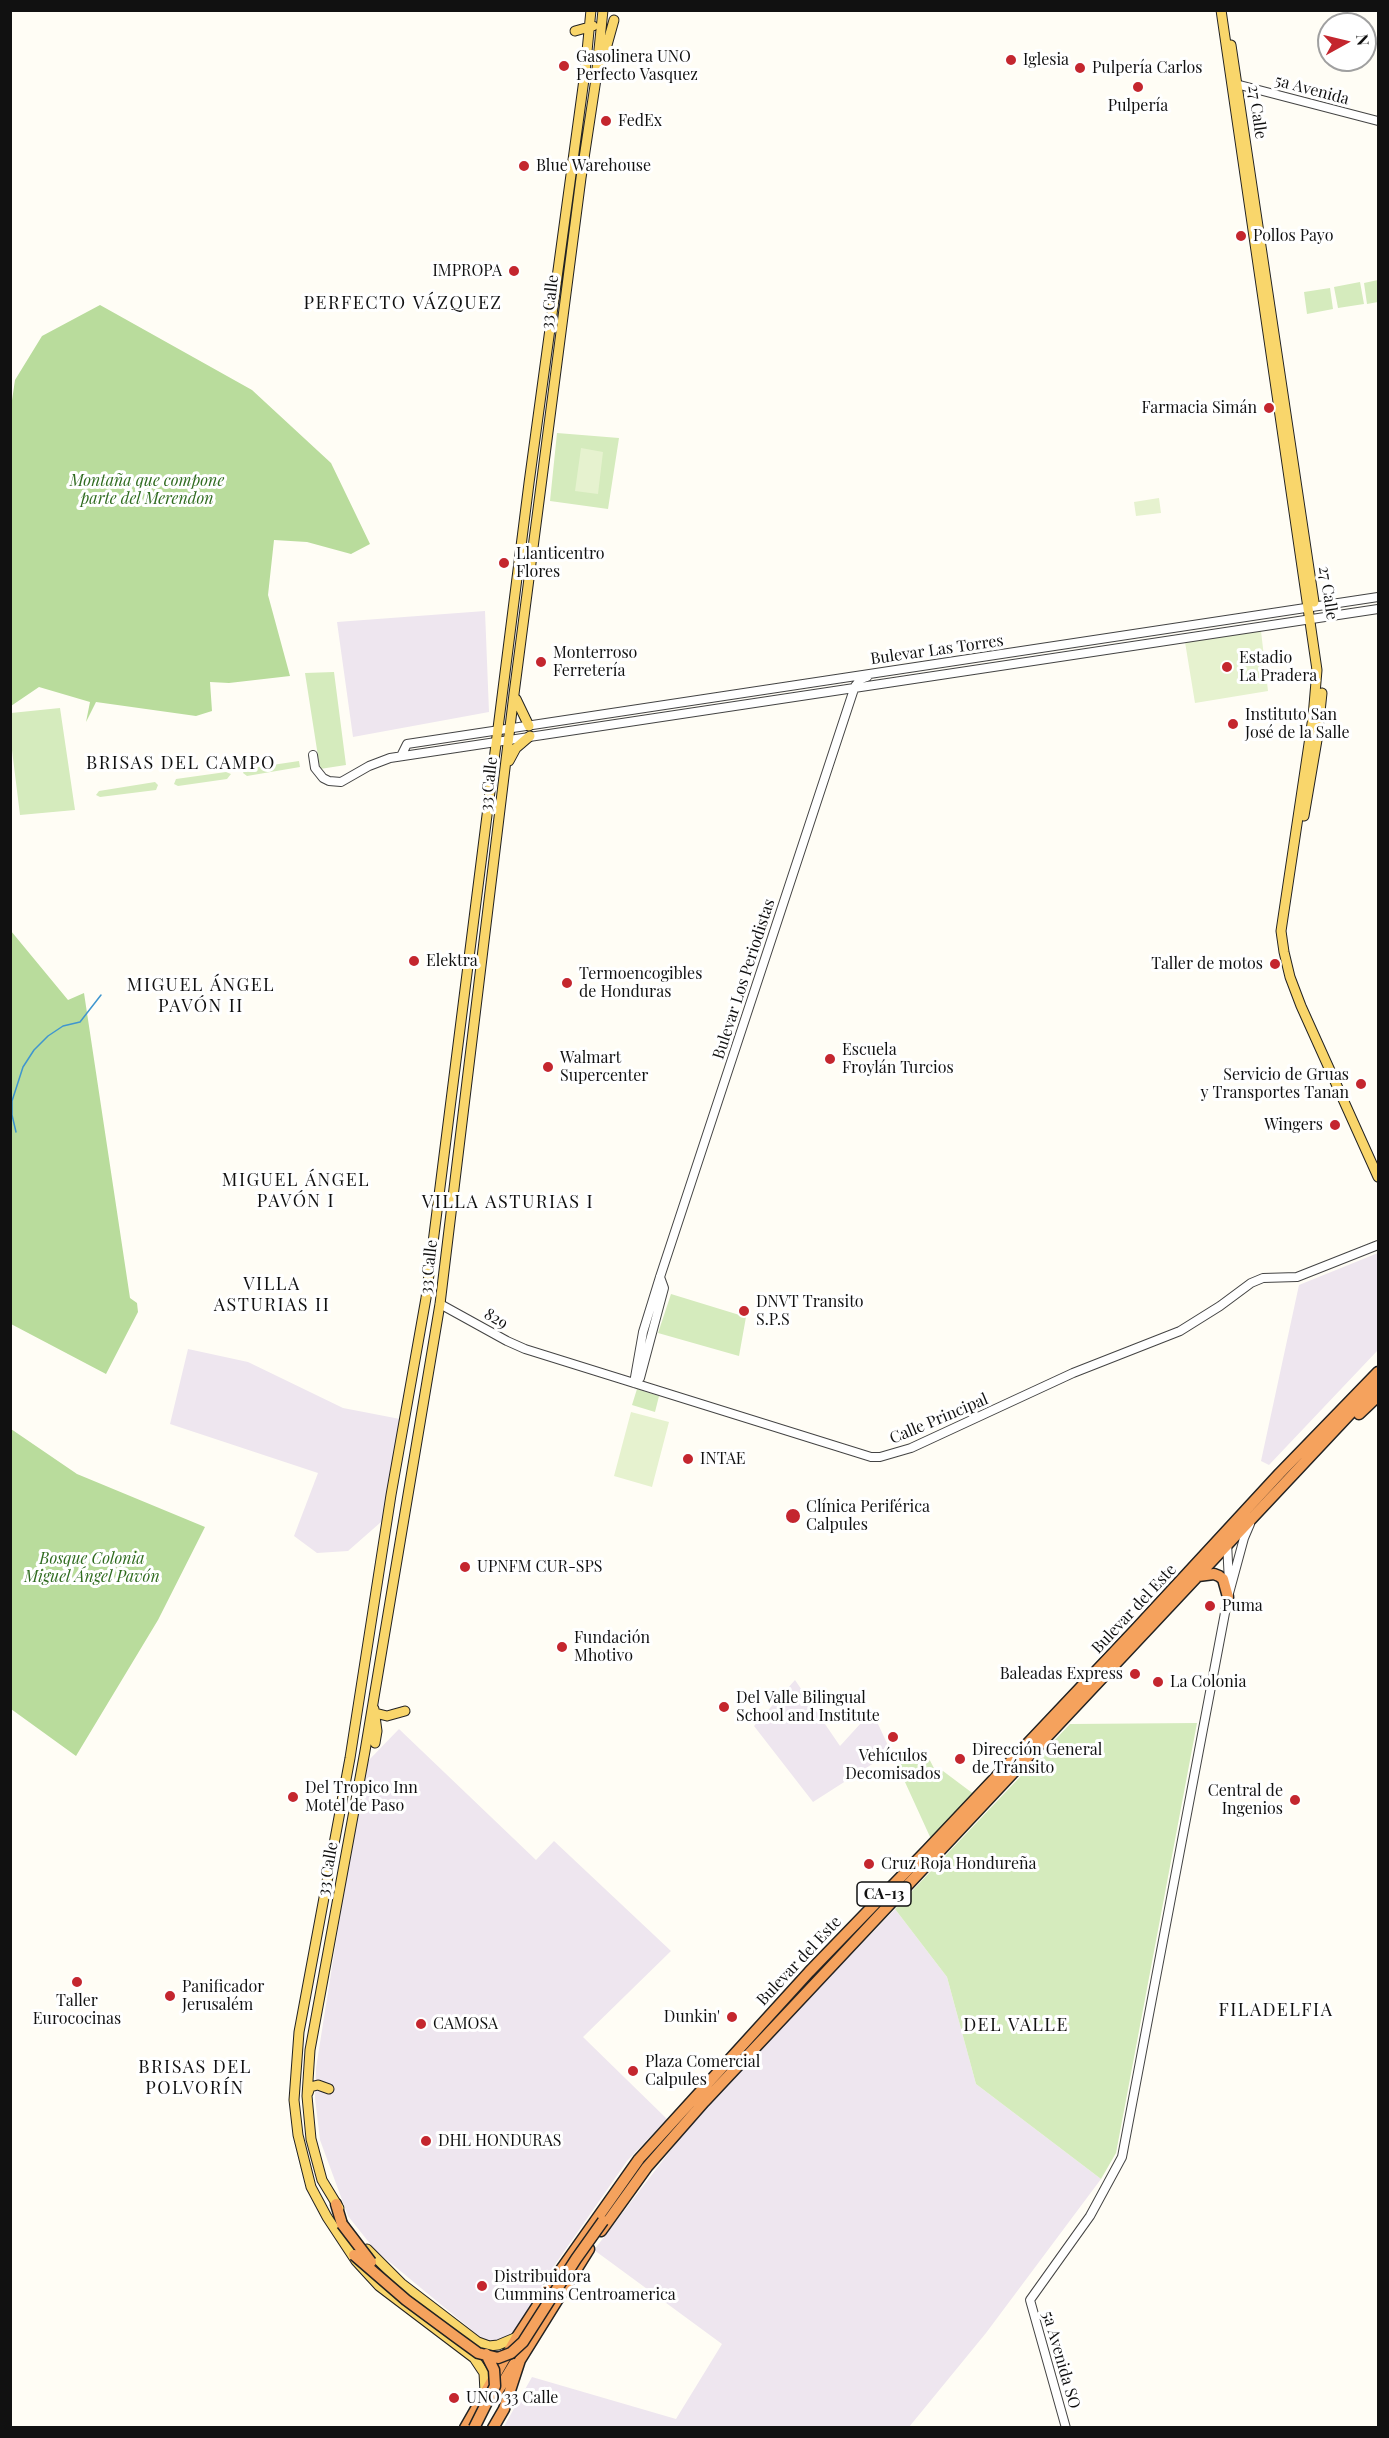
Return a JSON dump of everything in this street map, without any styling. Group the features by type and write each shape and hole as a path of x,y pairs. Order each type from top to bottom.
{"highway":[{"path":"1300,1453 1378,1365"},
{"name":"Bulevar del Este","path":"493,2427 504,2409 520,2360 615,2211 647,2167 877,1909 1194,1573 1227,1545 1255,1516 1355,1403 1378,1372"},
{"name":"Bulevar del Este","path":"465,2427 517,2337 585,2234 639,2159 801,1980 877,1909 1157,1618 1226,1531 1300,1453 1378,1384"},
{"path":"1300,1467 1312,1460 1378,1396"},
{"path":"1194,1573 1219,1576 1229,1594"},
{"path":"336,2204 342,2224 359,2249 373,2264 405,2292 487,2355 494,2370 495,2386 474,2427"},
{"path":"351,2252 406,2300 478,2353 498,2358 511,2353 523,2342 576,2259 603,2221 615,2211"},
{"path":"482,2396 488,2403 491,2402 522,2350 532,2340"}],"main road":[{"name":"27 Calle","path":"1224,15 1276,398 1312,607 1317,618 1322,666 1320,715 1286,932 1295,977 1378,1163"},
{"path":"590,19 606,16"},
{"name":"33 Calle","path":"517,2337 498,2345 485,2345 474,2339 381,2265 353,2232 322,2180 311,2139 307,2096 313,2030 365,1751 440,1304 514,694 581,178 606,16"},
{"name":"33 Calle","path":"482,2396 482,2369 465,2351 379,2286 356,2261 327,2217 311,2187 298,2135 294,2100 296,2060 343,1799 391,1495 426,1298 590,19"},
{"name":"27 Calle","path":"1317,618 1317,686 1281,931 1290,977 1378,1177"},
{"path":"514,694 529,726"},
{"path":"506,772 516,748 530,736"},
{"path":"360,1691 362,1699 358,1742 360,1748 365,1751"},
{"path":"372,1703 375,1713 375,1743"},
{"path":"375,1713 387,1716 405,1711"},
{"path":"343,1799 355,1761 359,1753 365,1751"},
{"path":"313,1961 313,1991 309,2014 313,2030"},
{"path":"307,2096 310,2087 318,2085 328,2089"},
{"path":"465,2351 474,2339"}],"street":[{"name":"5a Avenida","path":"1234,84 1378,122"},
{"name":"Bulevar Las Torres","path":"402,756 407,744 1378,597"},
{"name":"Bulevar Las Torres","path":"402,756 1378,609"},
{"path":"938,664 941,668 938,675"},
{"path":"855,688 861,679 883,672"},
{"name":"Bulevar Los Periodistas","path":"633,1383 640,1378 664,1288 660,1277 855,688"},
{"path":"529,726 530,736"},
{"path":"313,755 315,768 323,778 341,782 380,761 402,756"},
{"name":"Calle Principal","path":"540,1353 871,1457 887,1456 972,1421 1082,1369 1180,1331 1251,1283 1263,1278 1297,1277 1378,1245"},
{"name":"829","path":"440,1304 507,1341 540,1353"},
{"path":"1229,1594 1244,1538 1255,1516"},
{"path":"1226,1531 1229,1594"},
{"name":"5a Avenida SO","path":"1066,2427 1030,2300 1090,2216 1114,2176 1122,2157 1229,1594"}],"shaded area":[{"path":"485,611 489,712 353,737 337,622"},
{"path":"1378,1253 1378,1350 1269,1465 1261,1461 1299,1285"},
{"path":"188,1349 248,1362 343,1408 400,1419 389,1515 348,1551 317,1553 294,1536 318,1473 170,1424"},
{"path":"795,1680 840,1746 872,1711 891,1752 813,1802 754,1726"},
{"path":"399,1729 536,1860 554,1841 671,1951 583,2037 667,2119 627,2161 554,2266 516,2330 497,2342 485,2341 375,2250 348,2216 320,2140 315,2098 316,2068 344,1891 368,1761"},
{"path":"895,1909 947,1977 976,2084 1101,2179 986,2333 909,2427 503,2428 532,2377 676,2419 722,2344 594,2250 700,2112"}],"green space":[{"path":"1378,280 1378,302 1367,304 1364,283"},
{"path":"1360,282 1364,304 1338,308 1334,287"},
{"path":"1330,288 1333,309 1307,314 1304,292"},
{"name":"Montaña que compone parte del Merendon","path":"100,305 252,390 331,463 370,544 351,554 307,542 274,540 268,595 290,676 229,683 210,682 212,711 196,716 96,702 86,722 90,702 39,687 11,706 10,414 15,380 42,336"},
{"path":"557,433 619,438 608,509 550,501"},
{"path":"581,448 603,452 598,494 575,491"},
{"path":"1159,498 1161,513 1136,516 1134,502"},
{"name":"Estadio La Pradera","path":"1261,631 1268,691 1195,703 1185,642"},
{"path":"334,672 346,765 320,769 305,673"},
{"path":"60,708 75,810 20,815 11,742 11,713"},
{"path":"299,761 300,767 247,776 243,773 245,769"},
{"path":"226,772 231,774 227,779 178,786 174,784 176,779"},
{"path":"155,782 158,785 156,790 100,797 96,795 99,791"},
{"path":"11,931 68,1000 84,993 130,1298 137,1303 138,1312 106,1374 11,1324"},
{"path":"671,1294 746,1317 739,1356 658,1333"},
{"path":"637,1389 659,1396 655,1412 632,1405"},
{"path":"631,1412 669,1422 652,1487 614,1476"},
{"name":"Bosque Colonia Miguel Ángel Pavón","path":"11,1429 77,1474 205,1527 158,1620 76,1756 11,1709"},
{"path":"1197,1723 1116,2153 1101,2179 976,2084 947,1977 895,1909 1070,1724"},
{"path":"924,1749 937,1774 943,1771 975,1795 931,1839 894,1758"}],"waterway":[{"path":"16,1132 12,1101 23,1067 34,1050 48,1036 63,1026 80,1022 101,995"}],"place":[{"name":"Iglesia","path":"1011,60"},
{"name":"Gasolinera UNO Perfecto Vasquez","path":"564,66"},
{"name":"Pulpería Carlos","path":"1080,68"},
{"name":"Pulpería","path":"1138,87"},
{"name":"FedEx","path":"606,121"},
{"name":"Blue Warehouse","path":"524,166"},
{"name":"Pollos Payo","path":"1241,236"},
{"name":"IMPROPA","path":"514,271"},
{"name":"Farmacia Simán","path":"1269,408"},
{"name":"Llanticentro Flores","path":"504,563"},
{"name":"Monterroso Ferretería","path":"541,662"},
{"name":"Estadio La Pradera","path":"1227,667"},
{"name":"Instituto San José de la Salle","path":"1233,724"},
{"name":"Elektra","path":"414,961"},
{"name":"Taller de motos","path":"1275,964"},
{"name":"Termoencogibles de Honduras","path":"567,983"},
{"name":"Escuela Froylán Turcios","path":"830,1059"},
{"name":"Walmart Supercenter","path":"548,1067"},
{"name":"Servicio de Gruas y Transportes Tanan","path":"1361,1084"},
{"name":"Wingers","path":"1335,1125"},
{"name":"DNVT Transito S.P.S","path":"744,1311"},
{"name":"INTAE","path":"688,1459"},
{"name":"Clínica Periférica Calpules","path":"793,1516"},
{"name":"UPNFM CUR-SPS","path":"465,1567"},
{"name":"Puma","path":"1210,1606"},
{"name":"Fundación Mhotivo","path":"562,1647"},
{"name":"Baleadas Express","path":"1135,1674"},
{"name":"La Colonia","path":"1158,1682"},
{"name":"Del Valle Bilingual School and Institute","path":"724,1707"},
{"name":"Vehículos Decomisados","path":"893,1737"},
{"name":"Dirección General de Tránsito","path":"960,1759"},
{"name":"Del Tropico Inn Motel de Paso","path":"293,1797"},
{"name":"Central de Ingenios","path":"1295,1800"},
{"name":"Cruz Roja Hondureña","path":"869,1864"},
{"name":"Taller Eurococinas","path":"77,1982"},
{"name":"Panificador Jerusalém","path":"170,1996"},
{"name":"Dunkin'","path":"732,2017"},
{"name":"CAMOSA","path":"421,2024"},
{"name":"Plaza Comercial Calpules","path":"633,2071"},
{"name":"DHL HONDURAS","path":"426,2141"},
{"name":"Distribuidora Cummins Centroamerica","path":"482,2286"},
{"name":"UNO 33 Calle","path":"454,2398"}],"district":[{"name":"PERFECTO VÁZQUEZ","path":"403,303"},
{"name":"BRISAS DEL CAMPO","path":"181,763"},
{"name":"MIGUEL ÁNGEL PAVÓN II","path":"201,995"},
{"name":"MIGUEL ÁNGEL PAVÓN I","path":"296,1190"},
{"name":"VILLA ASTURIAS I","path":"508,1202"},
{"name":"VILLA ASTURIAS II","path":"272,1294"},
{"name":"FILADELFIA","path":"1276,2010"},
{"name":"DEL VALLE","path":"1016,2025"},
{"name":"BRISAS DEL POLVORÍN","path":"195,2077"}]}
